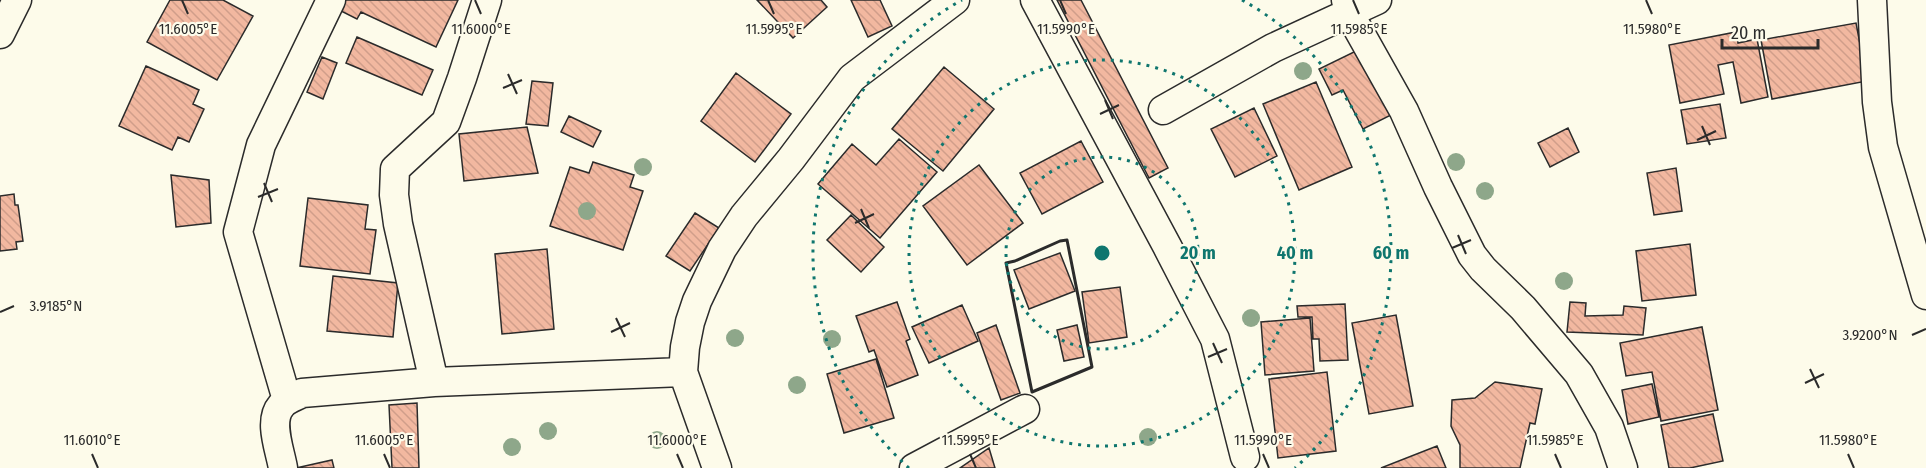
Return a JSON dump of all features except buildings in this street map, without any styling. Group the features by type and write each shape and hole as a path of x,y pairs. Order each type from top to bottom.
{"street":[{"path":"0,34 17,0"},
{"path":"287,400 238,232 261,145 331,0"},
{"path":"434,382 398,224 394,195 395,169 446,122 487,0"},
{"path":"717,468 683,372 690,322 697,301 722,249 744,216 791,159 852,78 955,0"},
{"path":"1035,0 1215,339 1245,457"},
{"path":"1163,110 1348,7 1377,0"},
{"path":"1872,0 1877,102 1883,147 1926,295"},
{"path":"1348,7 1404,111 1472,255 1523,308 1579,374 1610,427 1623,468"},
{"path":"283,468 274,423 279,407 287,400 302,393 434,382 683,372"},
{"path":"914,468 1025,409"}],"wall":[{"path":"1067,240 1092,367 1032,392 1006,263 1067,240"}]}
